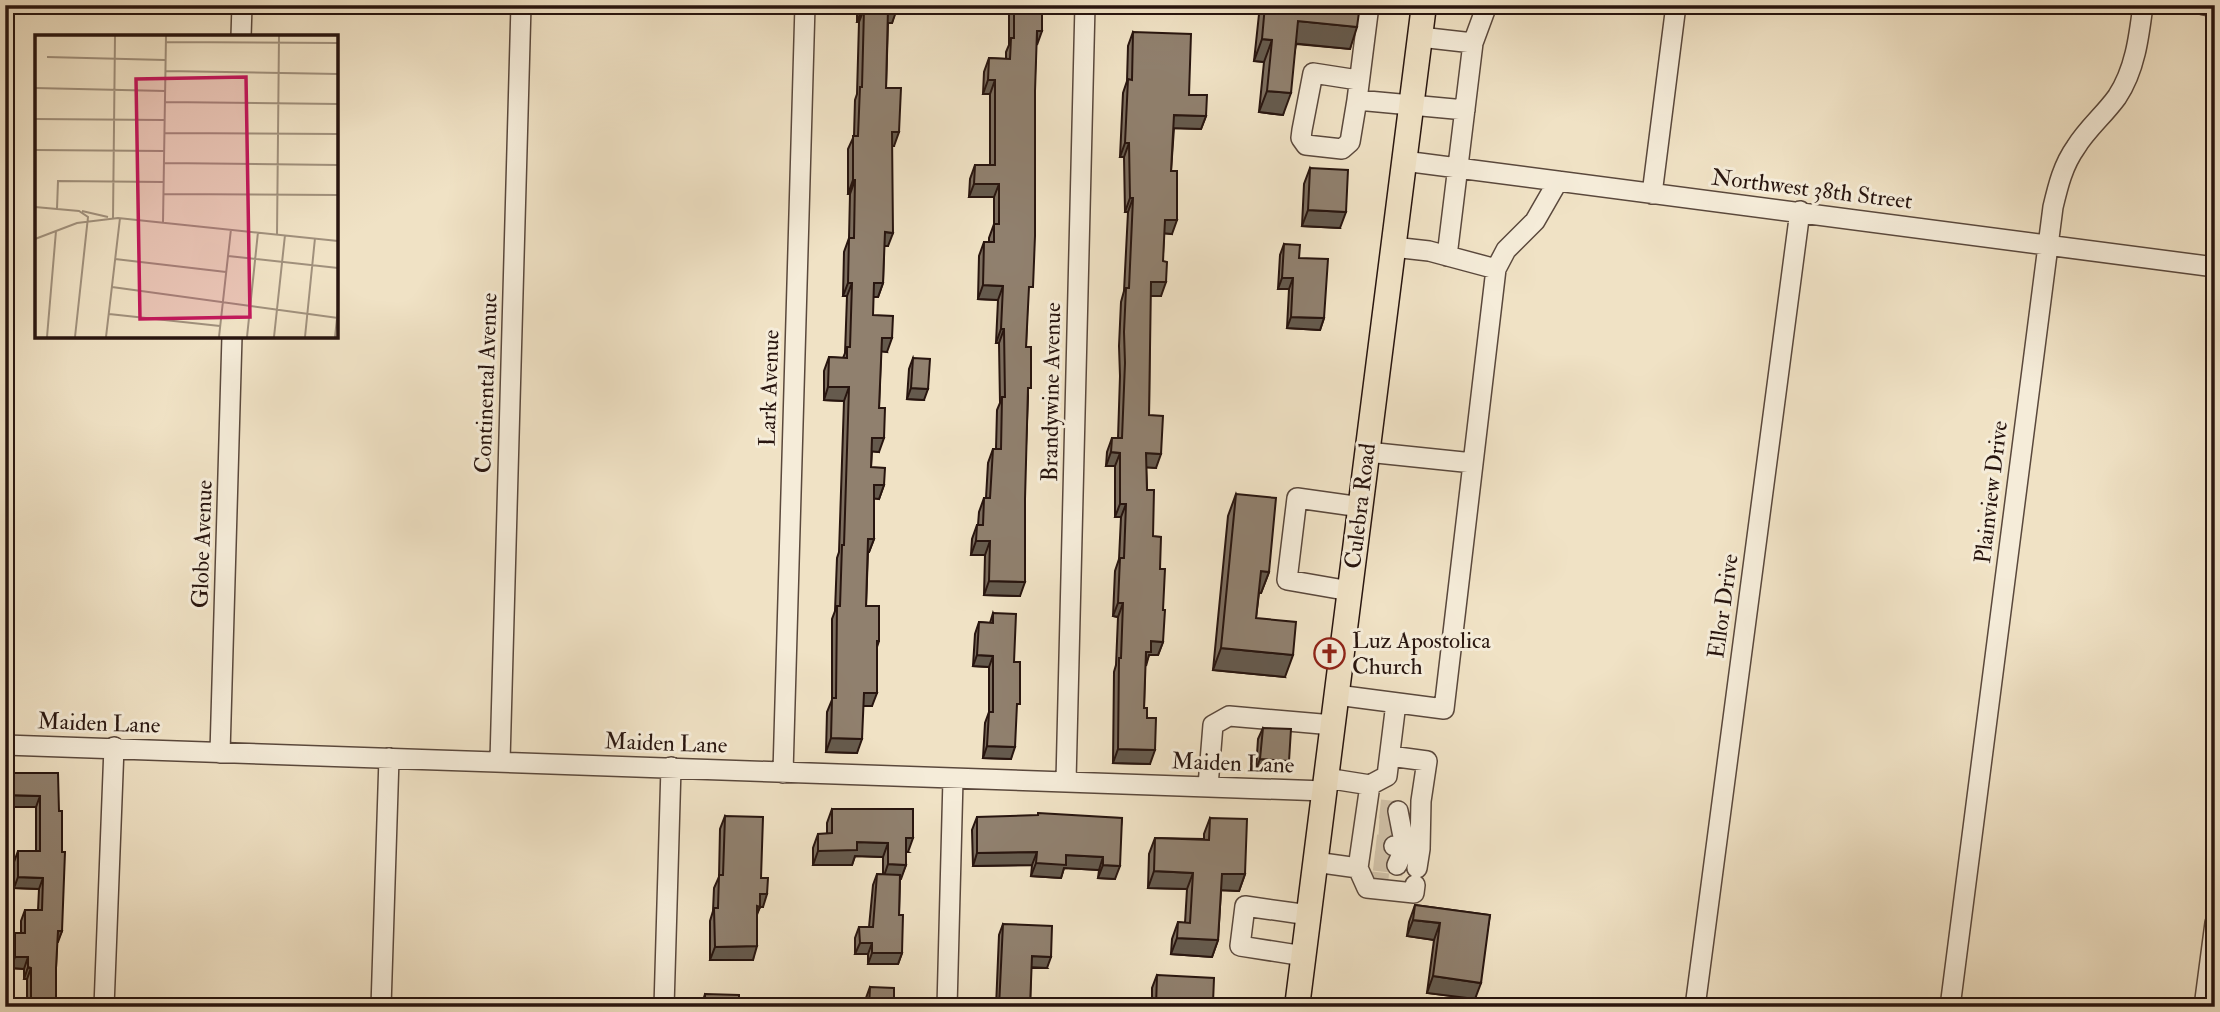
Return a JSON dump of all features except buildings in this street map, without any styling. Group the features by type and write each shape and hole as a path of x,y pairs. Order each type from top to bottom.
{"main road":[{"name":"Culebra Road","path":"1297,1007 1424,5"}],"street":[{"path":"241,35 242,5"},
{"name":"Continental Avenue","path":"500,761 521,5"},
{"name":"Lark Avenue","path":"783,773 805,5"},
{"name":"Brandywine Avenue","path":"1066,781 1085,5"},
{"path":"1358,80 1314,74 1301,138 1306,145 1342,149 1350,142 1369,5"},
{"path":"1447,256 1474,43 1487,5"},
{"path":"1652,194 1676,5"},
{"name":"Plainview Drive","path":"1950,1007 2053,207 2061,176 2075,148 2117,96 2132,67 2140,34 2143,5"},
{"path":"2204,5 2215,7"},
{"path":"1420,37 1474,43"},
{"path":"1357,100 1465,110"},
{"name":"Northwest 38th Street","path":"1404,161 2215,267"},
{"path":"1337,695 1444,709 1496,269 1506,250 1535,221 1558,181"},
{"name":"Ellor Drive","path":"1695,1007 1800,211"},
{"path":"1393,247 1447,256 1496,269"},
{"name":"Globe Avenue","path":"220,753 232,338"},
{"path":"1367,452 1473,463"},
{"path":"1350,591 1287,580 1295,511 1297,498 1360,506"},
{"path":"1388,849 1370,785 1387,776 1396,703"},
{"path":"1208,786 1213,725 1229,716 1333,725"},
{"name":"Maiden Lane","path":"5,745 953,779 1208,786 1370,785"},
{"path":"104,1007 114,747"},
{"path":"1315,862 1388,849 1422,801 1427,761 1390,756"},
{"path":"381,1007 389,758"},
{"path":"664,1007 671,767"},
{"path":"947,1007 953,779"},
{"path":"1304,956 1240,946 1245,906 1309,915"},
{"path":"2204,1007 2215,923"}],"tunnel":[{"path":"1380,809 1398,811"},
{"path":"1379,827 1396,828"},
{"path":"1376,844 1394,846"},
{"path":"1374,861 1392,863"},
{"path":"1371,881 1388,883 1397,865"}],"place":[{"name":"Luz Apostolica Church","path":"1329,653"}]}
